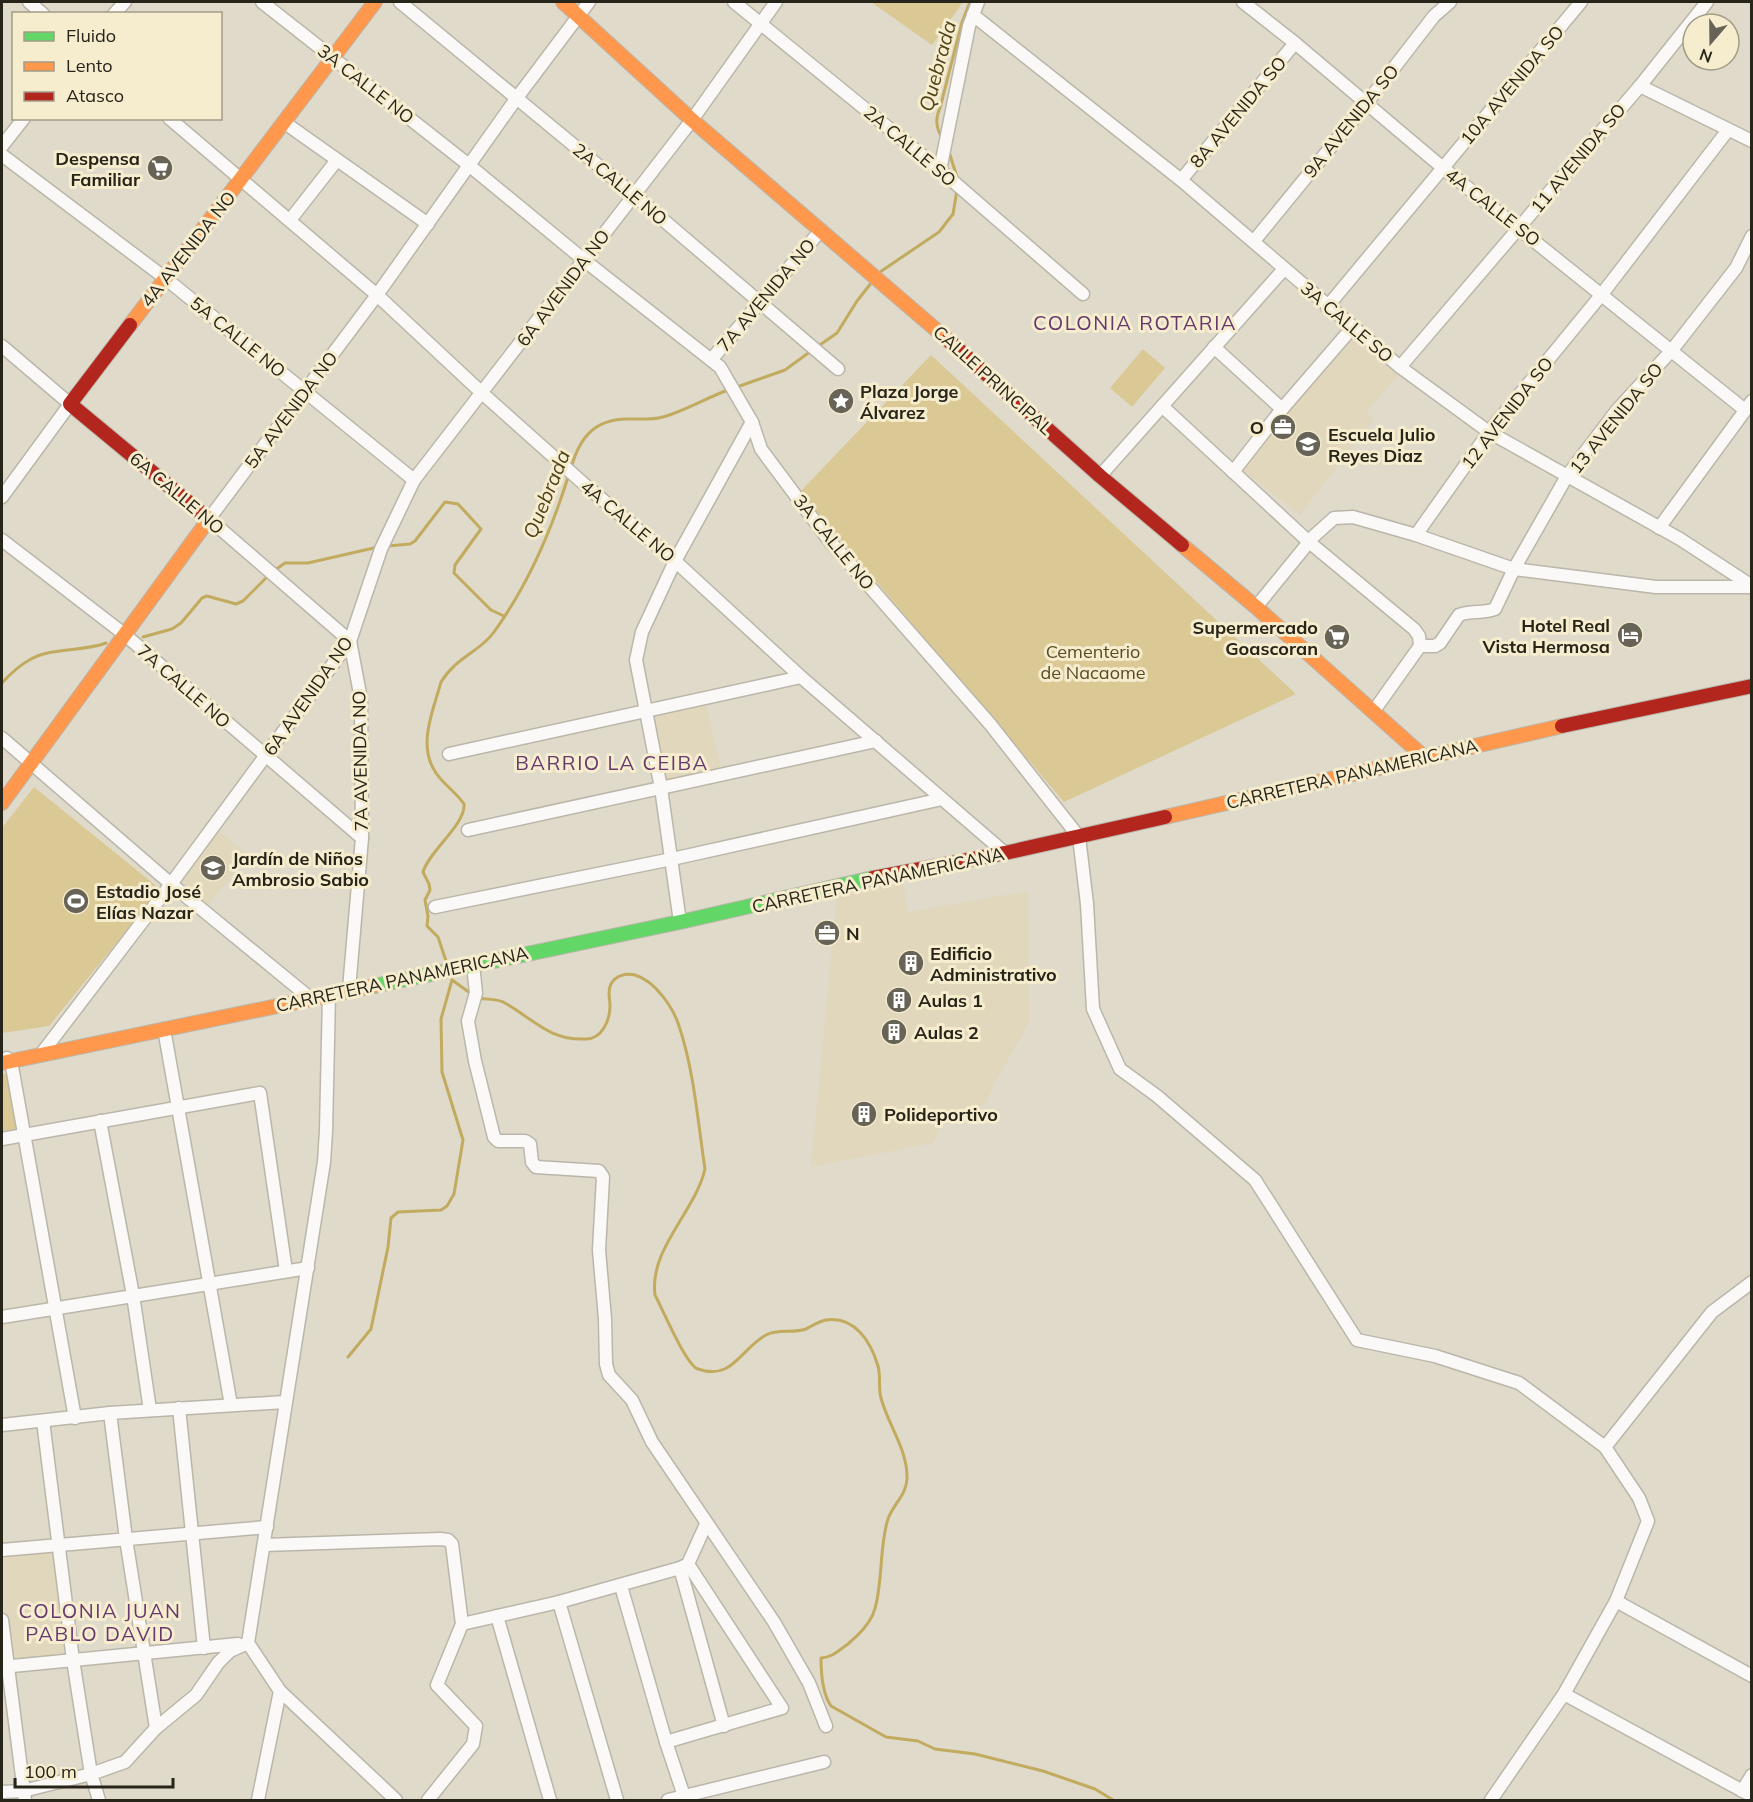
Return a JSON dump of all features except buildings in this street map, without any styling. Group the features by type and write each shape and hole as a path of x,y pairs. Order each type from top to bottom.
{"main road":[{"name":"4A AVENIDA NO","path":"70,404 375,2"},
{"name":"CALLE PRINCIPAL","path":"563,2 692,120 889,288 1101,476 1256,607 1424,757"},
{"name":"6A CALLE NO","path":"70,404 209,519"},
{"name":"5A AVENIDA NO","path":"2,803 209,519"},
{"name":"CARRETERA PANAMERICANA","path":"5,1059 164,1029 680,922 863,880 1005,853 1424,757 1752,686"}],"street":[{"path":"28,2 40,12"},
{"name":"3A CALLE NO","path":"262,2 471,165 584,260 720,367 752,422 760,449 828,539 990,724 1079,837"},
{"name":"2A CALLE NO","path":"400,2 634,195 838,369"},
{"name":"5A AVENIDA NO","path":"209,519 377,295 516,99 590,2"},
{"name":"2A CALLE SO","path":"735,2 940,170 1083,294"},
{"name":"6A AVENIDA NO","path":"41,1053 171,884 350,641 381,549 414,480 692,120 776,2"},
{"path":"940,170 969,26 978,2"},
{"name":"4A CALLE SO","path":"1243,2 1443,168 1672,350 1748,405"},
{"name":"9A AVENIDA SO","path":"1254,241 1366,104 1434,16 1450,2"},
{"name":"10A AVENIDA SO","path":"1327,307 1581,2"},
{"name":"11 AVENIDA SO","path":"1400,367 1640,86 1707,2"},
{"name":"3A CALLE SO","path":"973,15 1181,180 1400,367 1490,432 1659,528 1752,586"},
{"name":"8A AVENIDA SO","path":"1181,180 1295,43"},
{"path":"1640,86 1752,141"},
{"path":"2,146 22,120"},
{"name":"4A CALLE NO","path":"171,120 377,295 482,393 675,561 801,677 1005,853"},
{"path":"285,123 428,224"},
{"name":"12 AVENIDA SO","path":"1416,535 1490,432 1602,294 1728,130"},
{"name":"5A CALLE NO","path":"2,155 165,278 414,480"},
{"path":"290,220 337,160"},
{"name":"7A AVENIDA NO","path":"711,360 821,231"},
{"name":"13 AVENIDA SO","path":"1420,646 1435,646 1440,643 1459,615 1474,611 1482,614 1495,609 1514,569 1568,477 1618,410 1672,350 1736,268 1752,236"},
{"path":"1101,476 1284,269"},
{"path":"1233,472 1282,409 1352,328"},
{"name":"6A CALLE NO","path":"2,346 70,404"},
{"path":"1214,347 1282,409"},
{"name":"4A AVENIDA NO","path":"2,497 70,404"},
{"path":"1659,528 1748,405"},
{"path":"1162,406 1309,542 1414,629 1419,636 1420,646 1373,712"},
{"path":"680,922 661,788 636,660 642,632 675,561 752,422"},
{"path":"1256,607 1309,542 1334,518 1353,517 1416,535 1514,569 1656,587 1752,586"},
{"name":"6A CALLE NO","path":"209,519 350,641"},
{"name":"7A CALLE NO","path":"2,540 124,634 362,838"},
{"name":"7A AVENIDA NO","path":"349,989 362,838 361,699 350,641"},
{"path":"449,754 801,677"},
{"path":"2,738 171,884 310,998"},
{"path":"468,830 876,741"},
{"path":"435,907 672,859 942,799"},
{"path":"1079,837 1087,904 1094,1009 1120,1069 1157,1096 1256,1180 1357,1340 1435,1356 1519,1383 1605,1447 1639,1498 1648,1521 1616,1601 1564,1694 1491,1800"},
{"path":"473,965 476,993 468,1021 475,1061 494,1137 498,1141 525,1141 530,1144 532,1162 536,1167 599,1171 603,1177 599,1250 606,1364 609,1375 632,1400 652,1442 774,1622 809,1683 826,1725"},
{"path":"329,995 325,1141 308,1268 248,1643 280,1691 396,1800"},
{"path":"164,1029 231,1405"},
{"path":"5,1059 25,1134 75,1418"},
{"path":"2,1139 260,1093 286,1271"},
{"path":"100,1121 133,1295 150,1410"},
{"path":"2,1317 308,1268"},
{"path":"1605,1447 1712,1312 1752,1282"},
{"path":"2,1425 110,1413 285,1402"},
{"path":"179,1408 204,1648"},
{"path":"110,1413 126,1539 156,1728"},
{"path":"44,1421 57,1545 73,1660 90,1774 99,1800"},
{"path":"706,1524 684,1566 724,1726"},
{"path":"2,1550 267,1527"},
{"path":"264,1545 448,1540 453,1548 462,1624 437,1685 476,1726 473,1744 428,1800"},
{"path":"462,1624 560,1602 684,1566"},
{"path":"666,1742 782,1708 684,1566"},
{"path":"621,1586 684,1796"},
{"path":"1616,1601 1752,1676"},
{"path":"560,1602 616,1800"},
{"path":"497,1616 550,1800"},
{"path":"2,1620 4,1667 24,1796"},
{"path":"4,1667 248,1643"},
{"path":"2,1792 24,1796 124,1762 156,1728 196,1695 218,1663 230,1651 248,1643"},
{"path":"258,1800 280,1691"},
{"path":"1564,1694 1747,1794 1752,1775"},
{"path":"668,1800 824,1762"}],"shaded area":[{"name":"Escuela Julio Reyes Diaz","path":"1349,335 1398,376 1366,412 1374,419 1300,515 1240,468"},
{"path":"706,704 721,770 667,781 653,716"},
{"name":"Jardín de Niños Ambrosio Sabio","path":"218,831 248,854 208,905 178,882"},
{"path":"903,882 908,912 1028,891 1029,1023 986,1103 968,1115 941,1127 933,1143 811,1167 837,895"},
{"path":"52,1551 66,1655 11,1661 2,1584 2,1555"}],"green space":[{"path":"871,2 963,2 932,45"},
{"path":"1143,349 1165,368 1132,407 1110,388"},
{"name":"Cementerio de Nacaome","path":"931,355 1296,694 1064,802 800,492"},
{"name":"Estadio José Elías Nazar","path":"34,787 160,889 49,1026 2,1033 2,828"},
{"path":"8,1073 17,1129 2,1131 2,1074"}],"waterway":[{"name":"Quebrada","path":"942,138 937,127 937,116 962,22 970,2"},
{"name":"Quebrada","path":"948,149 958,180"},
{"name":"Quebrada","path":"880,272 939,232 953,214 957,190"},
{"name":"Quebrada","path":"817,347 837,333 872,282"},
{"name":"Quebrada","path":"737,387 785,370 811,351"},
{"name":"Quebrada","path":"571,468 579,447 591,431 599,426 618,420 663,417 728,390"},
{"name":"Quebrada","path":"446,961 438,937 427,926 425,900 430,890 423,872 432,855 459,820 464,804 439,777 430,763 427,740 431,716 441,682 447,673 488,639 518,595 547,536 569,474"},
{"path":"388,546 410,544 415,541 445,502 458,504 481,529 455,565 454,573 491,610 504,616"},
{"path":"275,570 285,563 308,563 378,547"},
{"path":"143,637 172,629 181,623 202,598 207,596 236,604 243,601 270,574"},
{"path":"2,683 23,664 40,655 106,643"},
{"path":"478,998 502,1001 542,1028 573,1039 592,1038 601,1032 608,1017 610,987 613,981 622,975 635,975 649,983 672,1011 679,1026 688,1060 705,1169 700,1185 659,1262 655,1278 655,1295 681,1348 693,1365 710,1372 720,1371 735,1362 766,1335 806,1329 826,1320 836,1320 853,1326 871,1348 879,1370 881,1398 901,1448 907,1479 886,1526 879,1590 873,1615 864,1629 848,1644 832,1655 821,1658 824,1689 831,1706 886,1737 918,1741 935,1749 975,1754 1043,1771 1095,1789 1113,1800"},
{"path":"452,980 473,995"},
{"path":"348,1357 371,1329 388,1247 391,1218 398,1212 441,1210 447,1206 454,1194 463,1140 442,1072 441,1019 452,980"}],"traffic: fast":[{"path":"374,986 680,922 873,878"}],"traffic: slow":[{"path":"130,325 375,2"},
{"path":"563,2 692,120 948,340"},
{"path":"2,803 209,519 199,511"},
{"path":"1182,545 1256,607 1424,757"},
{"path":"1165,817 1562,726"},
{"path":"2,1063 374,986"}],"traffic: jam":[{"path":"130,325 70,404 199,511"},
{"path":"948,340 1100,476 1182,545"},
{"path":"1562,726 1752,686"},
{"path":"873,878 1005,853 1165,817"}],"place":[{"name":"Despensa Familiar","path":"160,168"},
{"name":"Plaza Jorge Álvarez","path":"841,401"},
{"name":"O","path":"1283,427"},
{"name":"Escuela Julio Reyes Diaz","path":"1308,444"},
{"name":"Hotel Real Vista Hermosa","path":"1630,635"},
{"name":"Supermercado Goascoran","path":"1337,637"},
{"name":"Jardín de Niños Ambrosio Sabio","path":"213,868"},
{"name":"Estadio José Elías Nazar","path":"76,901"},
{"name":"N","path":"827,933"},
{"name":"Edificio Administrativo","path":"911,963"},
{"name":"Aulas 1","path":"899,1000"},
{"name":"Aulas 2","path":"894,1032"},
{"name":"Polideportivo","path":"864,1114"}],"district":[{"name":"COLONIA ROTARIA","path":"1135,322"},
{"name":"BARRIO LA CEIBA","path":"612,762"},
{"name":"COLONIA JUAN PABLO DAVID","path":"100,1622"}]}
